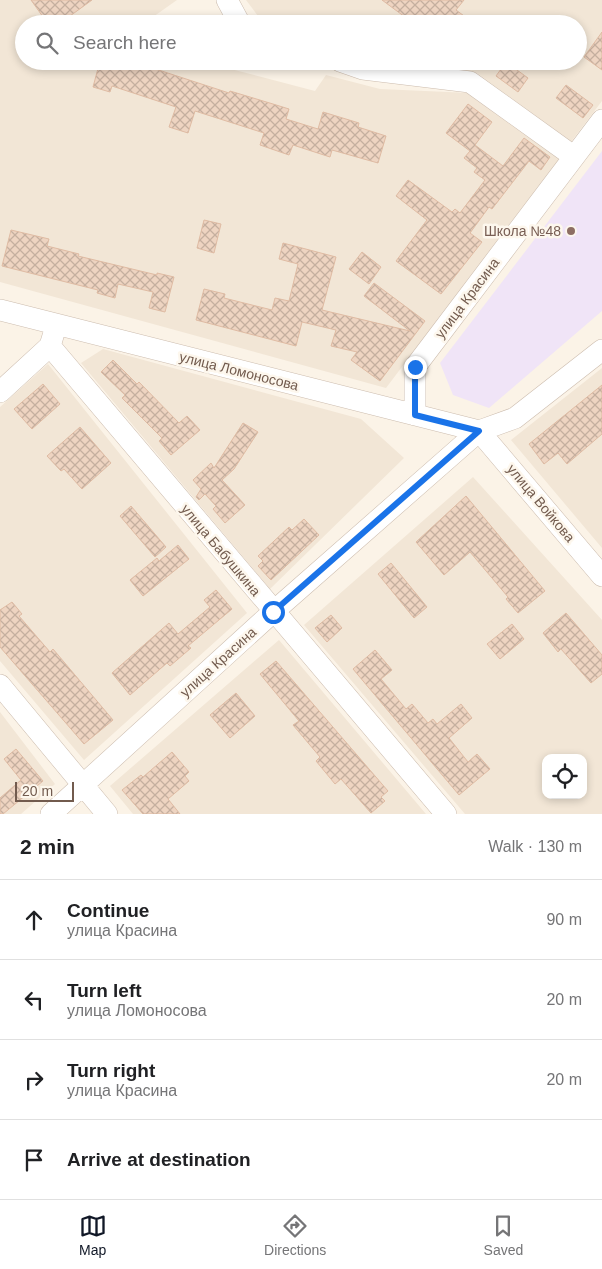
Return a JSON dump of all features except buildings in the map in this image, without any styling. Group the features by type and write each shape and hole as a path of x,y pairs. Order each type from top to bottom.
{"street":[{"path":"227,0 235,15"},
{"path":"371,70 470,82 573,156"},
{"name":"улица Красина","path":"415,415 415,367 602,120"},
{"name":"улица Ломоносова","path":"0,310 56,326 479,431"},
{"path":"0,392 50,346 56,326"},
{"name":"улица Бабушкина","path":"50,346 273,612 446,814"},
{"name":"улица Красина","path":"51,814 273,612 479,431 515,418 602,350"},
{"name":"улица Войкова","path":"479,431 602,576"},
{"path":"0,685 107,814"}],"shaded area":[{"path":"0,0 177,0 156,15 15,15 15,70 234,70 315,91 326,75 380,89 470,93 560,158 386,388 0,282"},
{"path":"246,0 602,0 602,101 570,143 477,73 454,70 587,70 587,15 257,15"},
{"name":"Школа №48","path":"602,151 602,311 489,408 453,395 440,363"},
{"path":"103,349 361,419 404,458 270,589 81,363"},
{"path":"48,364 247,613 84,760 0,661 0,407"},
{"path":"602,368 602,548 511,440"},
{"path":"473,477 602,620 602,814 465,814 304,625"},
{"path":"279,640 426,814 133,814 110,786"},
{"path":"0,712 55,784 21,814 0,814"}],"place":[{"name":"Школа №48","path":"571,231"}],"route":[{"path":"273,612 479,431 415,415 415,367"}]}
